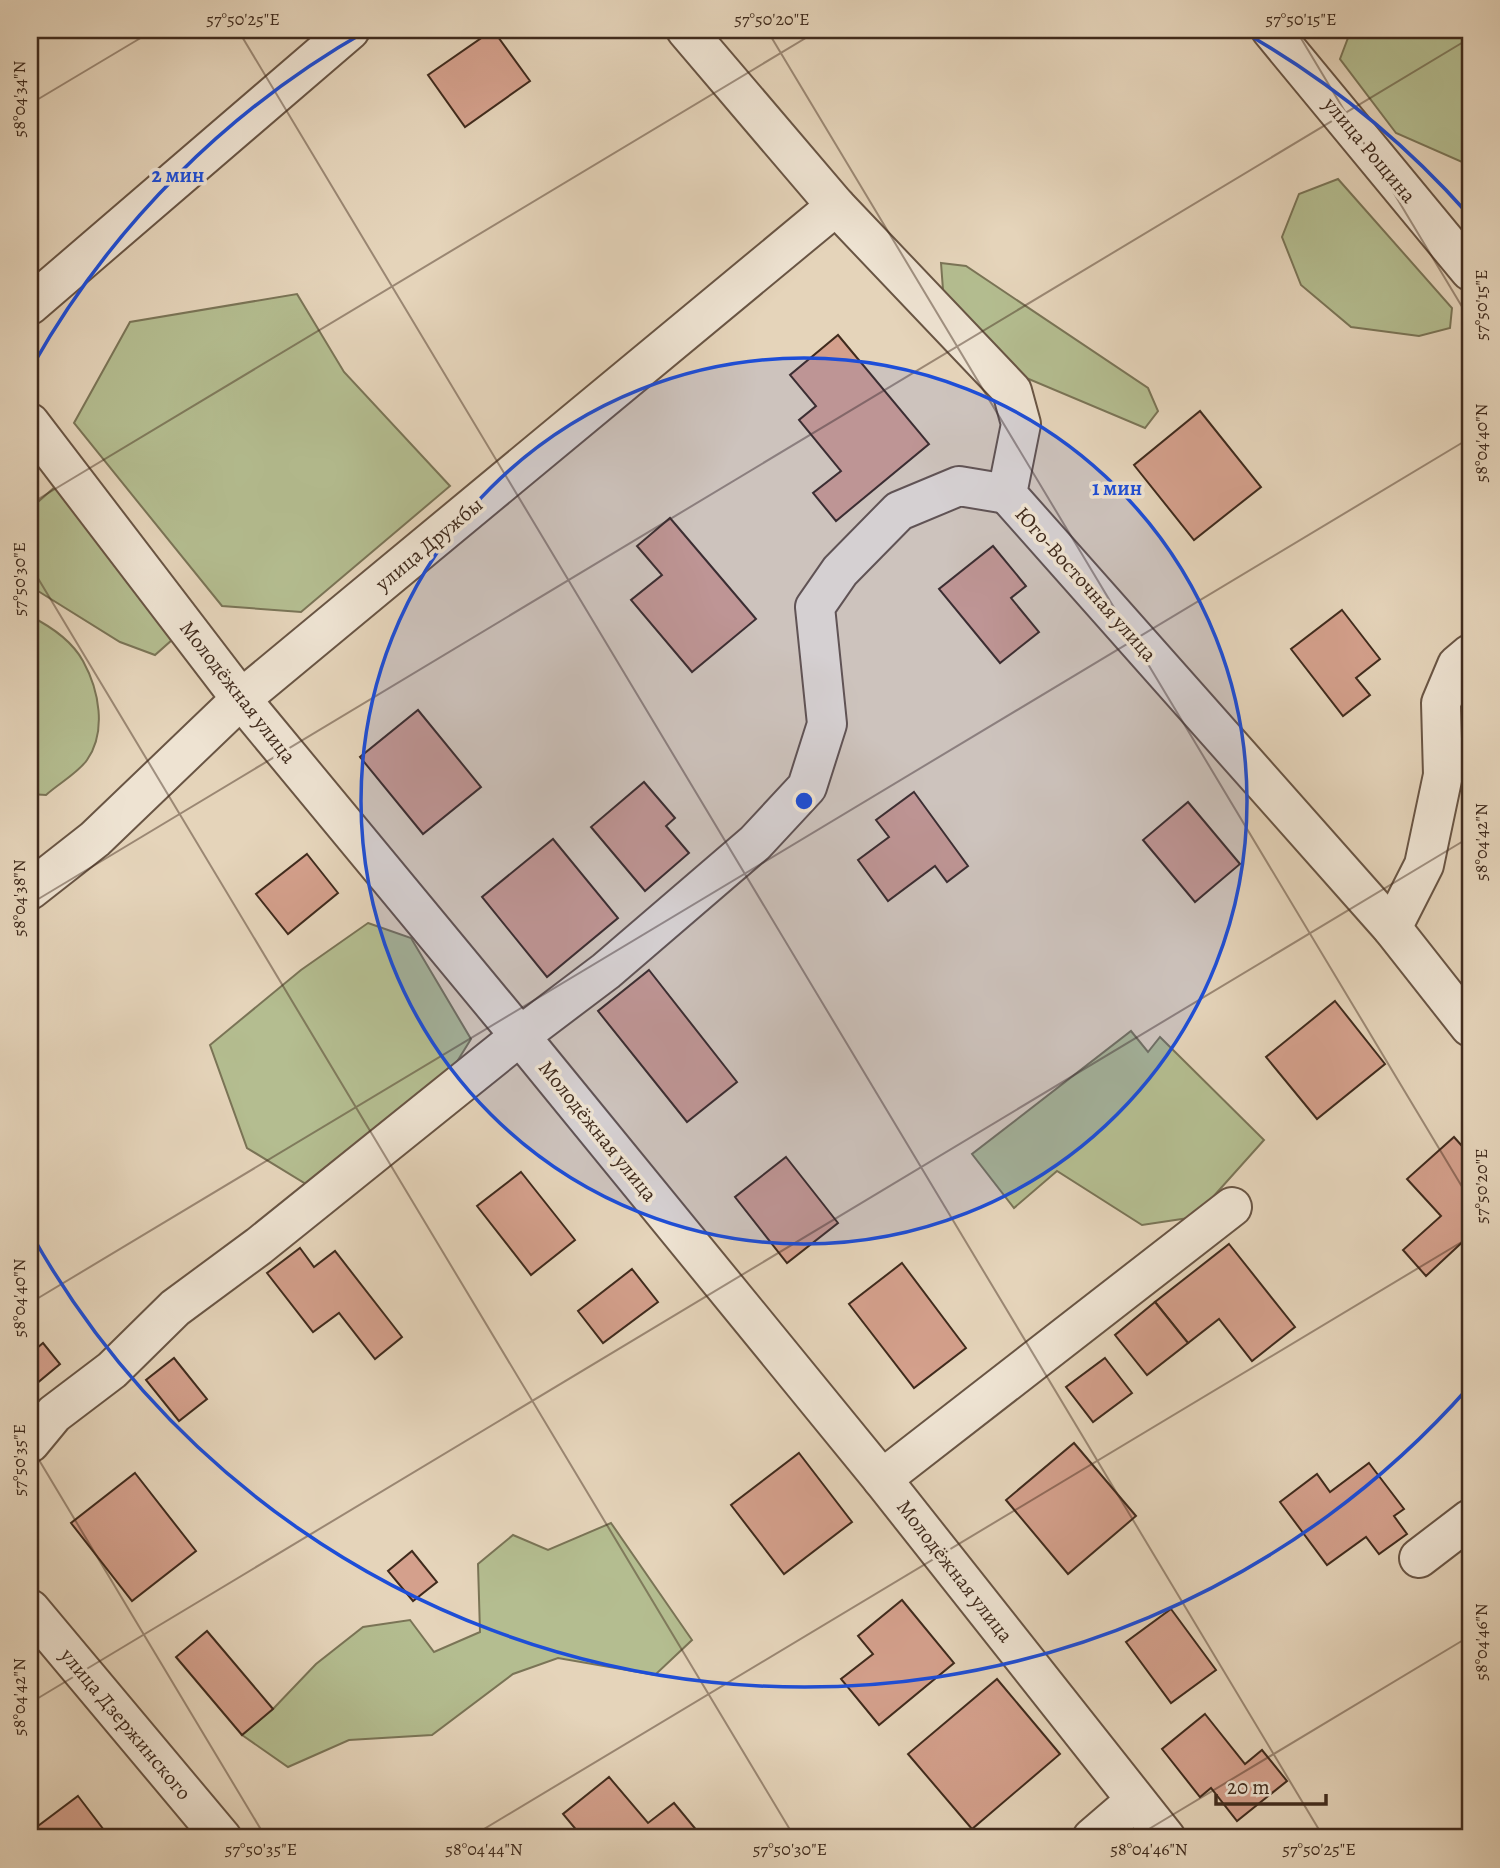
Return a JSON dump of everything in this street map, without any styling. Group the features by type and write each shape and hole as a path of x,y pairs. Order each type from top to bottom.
{"street":[{"path":"30,305 349,30"},
{"name":"Юго-Восточная улица","path":"687,30 836,206 1012,391 1021,424 1007,494 1392,929 1470,1027"},
{"name":"улица Рощина","path":"1271,30 1470,271"},
{"name":"улица Дружбы","path":"30,890 95,839 241,699 836,206"},
{"name":"Молодёжная улица","path":"30,423 241,699 883,1479 1166,1838"},
{"path":"30,1443 54,1414 112,1370 175,1308 260,1246 520,1036 606,971 755,843 807,787 827,724 815,607 840,571 899,511 959,486 1007,494"},
{"path":"1392,929 1424,865 1443,775 1441,703 1457,665 1470,654"},
{"path":"883,1479 1232,1207"},
{"path":"1419,1559 1470,1519"},
{"name":"улица Дзержинского","path":"30,1609 214,1835"},
{"path":"1092,1838 1135,1801"}],"green space":[{"path":"1351,30 1470,30 1470,161 1462,162 1396,133 1340,59"},
{"path":"1338,179 1452,308 1450,328 1419,336 1351,327 1301,285 1282,237 1299,194"},
{"path":"941,263 966,266 1148,388 1158,411 1145,428 1012,372 944,303"},
{"path":"297,294 344,372 450,486 301,612 222,606 74,423 130,322"},
{"path":"56,486 173,639 155,655 120,642 30,586 30,509"},
{"path":"30,616 45,624 73,647 89,672 99,710 97,736 87,760 46,795 30,794"},
{"path":"368,923 411,938 471,1039 445,1081 306,1184 247,1148 210,1045 301,970"},
{"path":"1131,1031 1148,1052 1160,1037 1264,1140 1195,1217 1142,1225 1057,1171 1014,1208 972,1154"},
{"path":"611,1523 692,1640 655,1675 558,1658 513,1674 432,1735 349,1740 288,1767 242,1735 273,1709 316,1664 363,1627 410,1620 434,1652 480,1632 478,1564 513,1535 548,1550"}],"building":[{"path":"493,30 530,81 465,127 428,75"},
{"path":"838,335 929,444 836,521 813,493 841,471 799,420 816,406 790,375"},
{"path":"1200,411 1261,487 1194,540 1134,465"},
{"path":"670,518 756,619 692,672 631,600 662,575 637,546"},
{"path":"993,546 1026,586 1011,598 1039,632 1000,663 939,589"},
{"path":"1342,610 1380,659 1356,678 1370,695 1343,716 1291,649"},
{"path":"418,710 481,787 423,834 360,757"},
{"path":"644,782 675,818 666,826 689,853 645,891 591,827"},
{"path":"914,792 968,866 947,882 935,866 888,901 858,860 889,837 876,820"},
{"path":"1188,802 1240,864 1195,902 1143,840"},
{"path":"553,839 618,918 547,977 482,897"},
{"path":"307,854 338,893 288,934 256,894"},
{"path":"649,970 737,1082 687,1122 598,1011"},
{"path":"1335,1001 1385,1064 1317,1119 1266,1057"},
{"path":"1454,1137 1470,1155 1470,1235 1426,1276 1403,1250 1441,1216 1407,1179"},
{"path":"786,1157 838,1223 787,1263 735,1197"},
{"path":"521,1172 575,1240 531,1275 477,1206"},
{"path":"1229,1244 1295,1327 1252,1361 1219,1319 1188,1343 1155,1302"},
{"path":"300,1248 314,1267 335,1251 402,1337 375,1359 339,1313 313,1332 267,1273"},
{"path":"902,1263 966,1348 914,1388 849,1304"},
{"path":"632,1269 658,1302 603,1343 578,1311"},
{"path":"1155,1302 1188,1343 1147,1375 1115,1335"},
{"path":"43,1343 60,1364 30,1389 30,1354"},
{"path":"174,1358 207,1399 179,1421 146,1380"},
{"path":"1105,1358 1132,1393 1093,1422 1066,1387"},
{"path":"1074,1443 1136,1516 1068,1574 1006,1500"},
{"path":"799,1453 852,1522 784,1574 731,1505"},
{"path":"1369,1463 1404,1509 1394,1516 1407,1534 1379,1554 1366,1537 1327,1565 1280,1502 1317,1474 1330,1492"},
{"path":"135,1473 196,1551 132,1601 71,1523"},
{"path":"412,1551 437,1582 413,1601 388,1571"},
{"path":"902,1600 954,1663 879,1725 841,1679 873,1654 858,1636"},
{"path":"1171,1609 1216,1670 1171,1703 1126,1642"},
{"path":"207,1631 273,1709 242,1735 176,1657"},
{"path":"997,1679 1060,1754 972,1829 908,1754"},
{"path":"1205,1714 1245,1764 1262,1750 1287,1781 1237,1821 1211,1788 1200,1797 1162,1749"},
{"path":"609,1777 648,1823 674,1803 703,1838 583,1838 563,1814"},
{"path":"78,1796 110,1838 30,1838 30,1832"}]}
